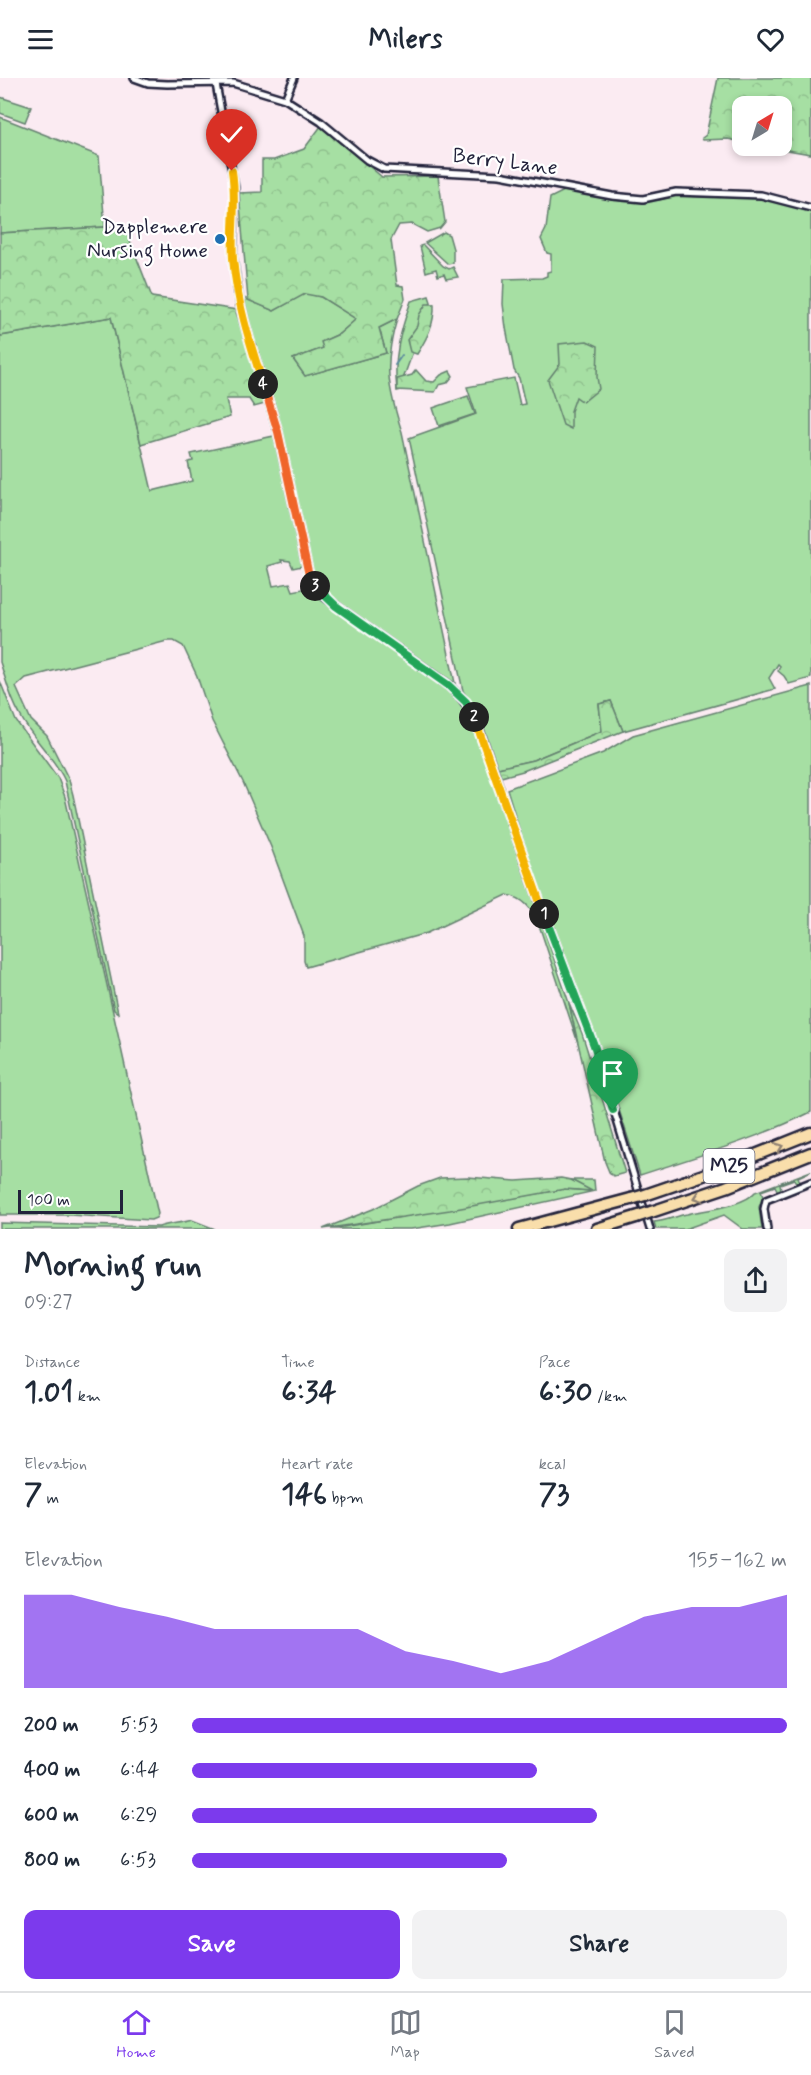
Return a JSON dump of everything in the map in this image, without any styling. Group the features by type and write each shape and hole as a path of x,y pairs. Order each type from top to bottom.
{"highway":[{"name":"M25","path":"519,1229 645,1195 718,1170 811,1133"},
{"name":"M25","path":"597,1229 726,1187 811,1153"}],"street":[{"name":"Berry Lane","path":"134,78 148,83 233,83 285,99 321,122 367,160 384,169 500,175 612,196 643,199 676,192 762,195 811,207"},
{"path":"285,99 294,78"},
{"path":"216,84 235,188 233,257 241,312 278,432 308,571 316,589 323,596 448,685 462,697 471,711 480,730 529,874 595,1048 650,1229"},
{"path":"767,1229 764,1209 766,1200 811,1182"}],"green space":[{"path":"718,78 811,78 811,154 792,151 792,96 732,96 732,140 703,140 702,138 706,135"},
{"path":"0,97 31,107 25,122 0,113"},
{"path":"0,117 99,156 105,227 0,233"},
{"path":"321,126 382,177 438,176 445,222 440,228 427,232 412,224 399,225 391,240 397,285 403,286 405,299 397,319 379,328 386,353 305,376 293,359 323,348 321,342 339,334 356,319 321,297 305,294 274,311 248,300 239,193 262,192 262,160 274,160 304,149"},
{"path":"566,190 621,201 659,200 674,196 761,198 811,211 811,678 789,684 778,671 780,666 778,664 769,678 775,689 623,731 611,701 599,704 602,731 533,760 498,768 473,706 463,691 409,438 476,414 467,387 514,378 520,405 525,404 519,378 514,370 506,328 503,304 504,279 542,278 551,271 551,254 547,253 541,239 546,229 550,198"},
{"path":"125,228 152,297 237,310 265,404 254,407 249,399 226,399 230,417 141,444 111,317 0,336 0,233"},
{"path":"444,232 449,235 453,249 453,263 448,264 425,243"},
{"path":"423,245 443,266 449,269 453,267 458,277 446,279 444,274 438,276 436,269 426,272 420,246"},
{"path":"305,293 321,297 357,319 339,334 322,342 324,348 293,359 305,376 386,353 379,328 397,319 389,363 393,402 402,432 455,683 328,595 313,574 302,539 277,412 256,352 244,298 274,311"},
{"path":"429,296 431,302 402,382 402,390 397,391 397,356 407,312 411,301"},
{"path":"426,304 434,304 432,324 417,354 410,352 407,340 417,326 419,315"},
{"path":"111,317 152,491 192,481 188,462 193,461 191,454 274,436 302,566 293,568 290,561 281,560 282,562 268,566 273,586 290,583 293,591 308,588 441,683 458,698 469,714 569,1003 578,1043 538,922 526,904 513,896 507,895 427,933 306,967 304,936 271,847 243,782 212,721 197,676 183,646 174,641 26,678 16,687 31,720 47,736 69,780 118,1013 114,1010 65,781 20,715 0,662 0,336"},
{"path":"587,341 598,346 599,389 583,402 576,397 571,411 571,429 563,425 548,380 560,364 559,344"},
{"path":"416,370 426,381 434,382 441,375 450,371 453,376 447,383 439,385 435,392 397,390 397,379 412,375"},
{"path":"468,396 475,414 439,426 433,408"},
{"path":"0,681 16,721 58,778 65,797 158,1214 151,1220 69,1215 0,1215"},
{"path":"811,686 811,1112 748,1139 640,1175 603,1060 533,874 507,789 603,753 633,735"},
{"path":"611,701 623,731 523,771 501,777 498,768 533,760 602,731 599,704"},
{"path":"569,1003 582,1033 625,1173 614,1176 610,1174 605,1162"},
{"path":"811,1171 798,1177 800,1182 796,1183 794,1179 780,1184 781,1189 777,1190 775,1186 761,1191 763,1197 759,1207 762,1229 743,1229 724,1215 685,1229 656,1229 654,1222 734,1204 750,1197 755,1192"},
{"path":"468,1177 516,1181 561,1178 571,1180 592,1191 565,1189 450,1210 323,1229 440,1178"},
{"path":"571,1180 594,1180 595,1191 450,1223 411,1229 331,1229 565,1189 590,1191"},
{"path":"192,1220 215,1229 0,1229 0,1223 159,1227"}],"waterway":[{"path":"395,365 402,355"}],"place":[{"name":"Dapplemere Nursing Home","path":"220,239"}],"route":[{"path":"232,171 235,188 233,257 241,312 278,432 311,580 323,596 448,685 466,702 480,730 529,874 595,1048 613,1110"}]}
